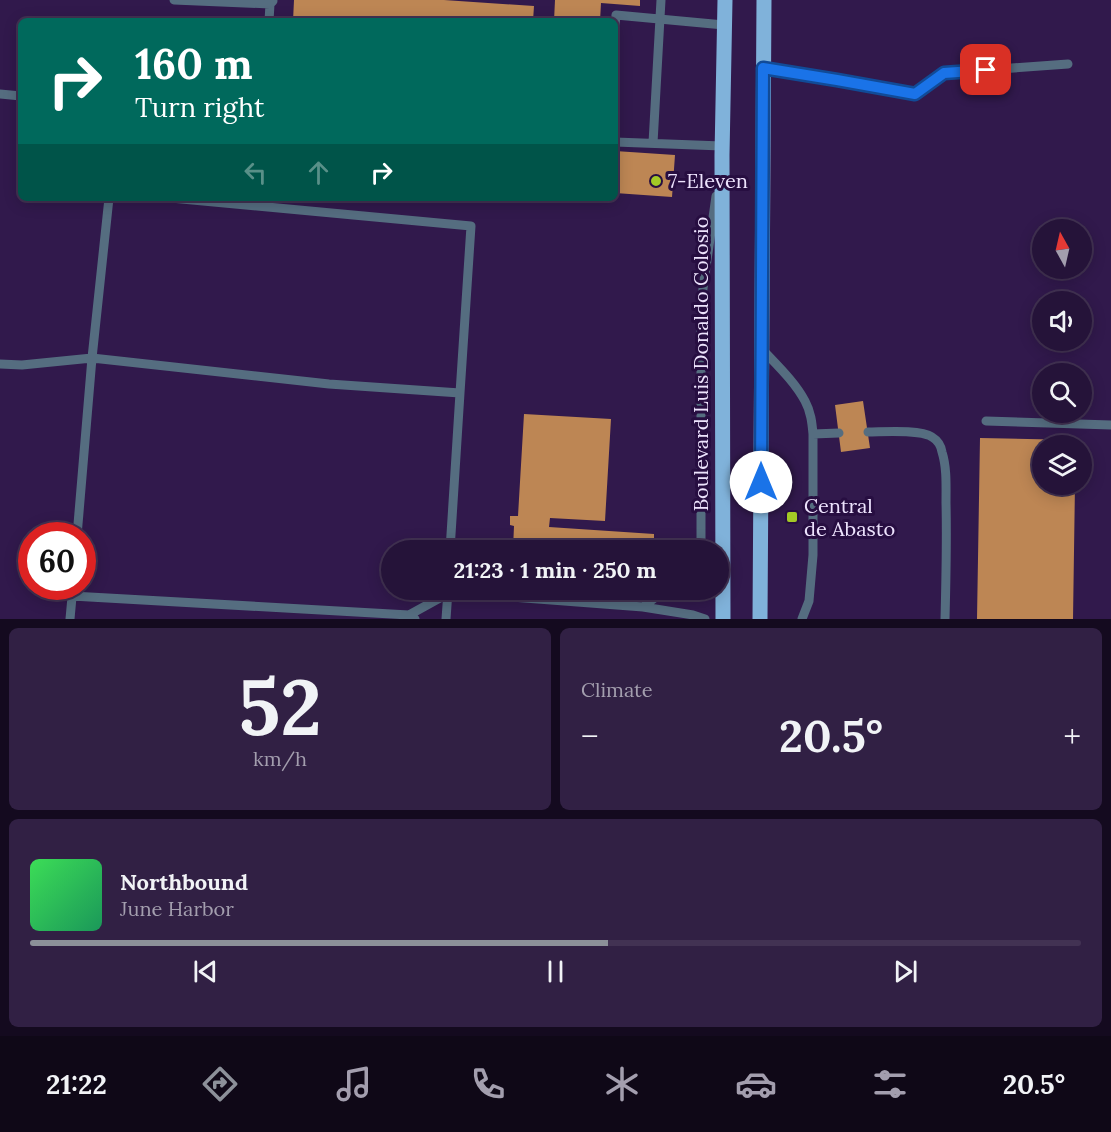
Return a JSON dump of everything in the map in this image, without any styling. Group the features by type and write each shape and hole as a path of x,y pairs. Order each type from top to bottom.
{"main road":[{"name":"Boulevard Luis Donaldo Colosio","path":"723,619 722,150 725,0"},
{"path":"760,619 764,0"}],"lane":[{"path":"174,0 272,2 269,18"},
{"path":"654,143 661,0"},
{"path":"616,18 616,15 724,25"},
{"path":"763,68 915,94 944,73 1068,64"},
{"path":"0,94 18,96"},
{"path":"618,142 654,143 722,150 701,303 701,540"},
{"path":"78,522 109,201"},
{"path":"203,201 471,226 451,540"},
{"path":"762,348 806,401 811,416 813,555 809,602 802,619"},
{"path":"0,364 22,365 92,358 329,384 460,393"},
{"path":"986,421 1111,425"},
{"path":"868,432 926,434 940,445 946,482 945,619"},
{"path":"813,434 839,433"},
{"path":"96,593 412,617 436,600"},
{"path":"70,619 71,600"},
{"path":"446,619 447,600"},
{"path":"550,600 643,607 705,619"},
{"path":"643,607 652,600"}],"building":[{"path":"294,0 444,0 534,6 533,18 293,18"},
{"path":"555,0 640,0 640,6 601,3 600,18 554,18"},
{"path":"618,151 675,155 672,197 618,193"},
{"path":"863,401 870,448 841,452 835,405"},
{"path":"524,414 611,419 605,521 550,518 549,527 654,534 654,540 513,540 514,526 510,525 510,516 518,516"},
{"path":"980,438 1032,439 1032,495 1075,495 1073,619 977,619"}],"place":[{"name":"7-Eleven","path":"656,181"},
{"name":"Central de Abasto","path":"792,517"}],"route":[{"path":"761,482 763,68 915,94 944,73 986,70"}]}
